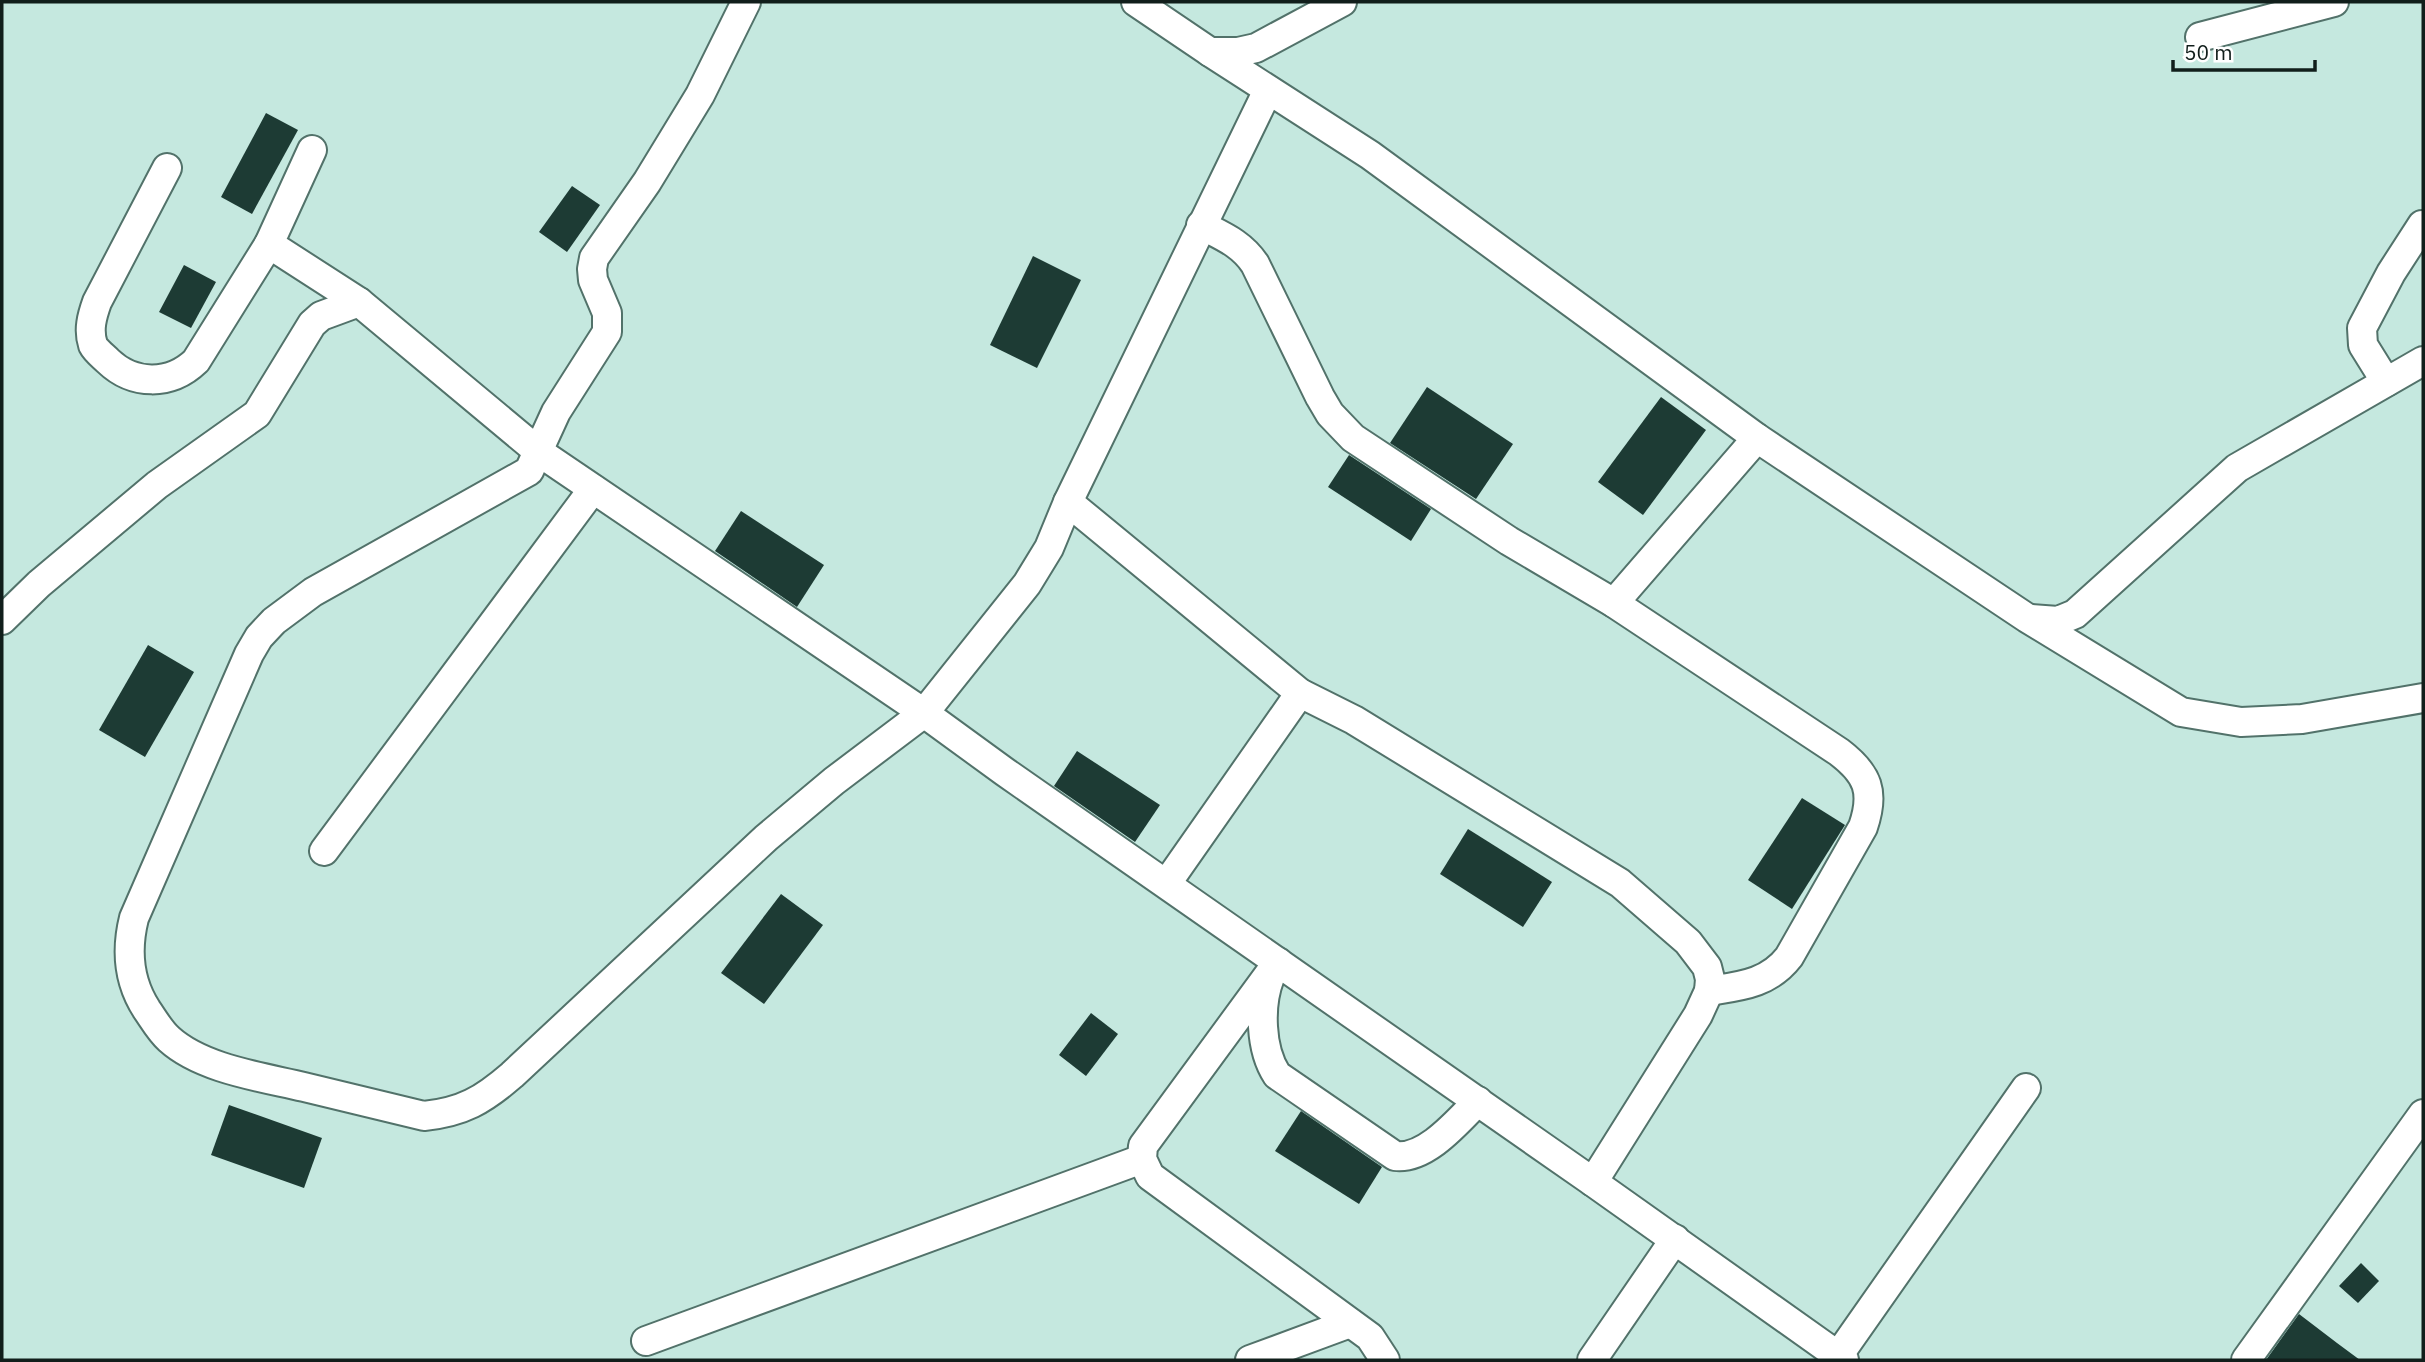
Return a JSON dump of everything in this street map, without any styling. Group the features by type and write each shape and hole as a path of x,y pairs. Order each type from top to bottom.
{"lane":[{"path":"746,2 700,95 647,182 594,258 593,280 607,313 607,332 556,412 529,471 313,592 274,621 259,637 249,654 140,905 129,938 131,977 138,996 159,1030 189,1053 233,1071 424,1116 444,1114 466,1107 486,1097 512,1075 766,838 834,781 924,713 1027,584 1049,548 1068,502 1201,225 1269,90"},
{"path":"1136,2 1370,155 1757,438 2027,618 2181,712 2241,722 2302,719 2423,698"},
{"path":"1210,52 1238,52 1256,48 1342,2"},
{"path":"2200,37 2334,2"},
{"path":"167,168 97,302 92,317 90,333 94,347 111,364 136,379 177,374 196,361 269,244 312,150"},
{"path":"1201,225 1246,251 1325,405 1339,425 1353,438 1509,541 1614,603 1839,752 1858,769 1867,785 1869,802 1863,827 1781,967 1758,982 1709,991"},
{"path":"2386,382 2363,345 2362,328 2391,273 2422,225"},
{"path":"269,244 359,302 539,452 924,713 1841,1358 2026,1088"},
{"path":"2,620 39,584 157,485 257,414 312,324 321,316 359,302"},
{"path":"2027,618 2058,621 2068,619 2237,468 2423,361"},
{"path":"1614,603 1757,438"},
{"path":"324,851 593,489"},
{"path":"1068,502 1300,693 1354,720 1620,883 1688,942 1707,967 1709,991 1698,1015 1593,1182"},
{"path":"2088,603 2082,635 2098,663"},
{"path":"1167,883 1300,693"},
{"path":"1278,962 1269,979 1265,995 1265,1037 1271,1066 1285,1083 1399,1157 1416,1154 1447,1133 1478,1101"},
{"path":"1278,962 1143,1146 1142,1159 1150,1176 1370,1337 1385,1360"},
{"path":"2246,1360 2423,1114"},
{"path":"646,1340 1142,1159"},
{"path":"1592,1360 1675,1239"},
{"path":"1250,1360 1350,1323"}],"building":[{"path":"266,113 298,130 252,214 221,197"},
{"path":"572,186 600,205 567,252 539,232"},
{"path":"1033,256 1081,280 1037,368 990,345"},
{"path":"184,265 216,282 191,328 159,312"},
{"path":"1427,387 1513,444 1476,499 1390,443"},
{"path":"1661,397 1706,430 1643,515 1598,482"},
{"path":"1349,455 1431,509 1411,541 1328,487"},
{"path":"741,511 824,565 797,607 715,551"},
{"path":"148,645 194,672 145,757 99,730"},
{"path":"1077,751 1160,805 1135,842 1054,786"},
{"path":"1802,798 1845,825 1792,909 1748,880"},
{"path":"1468,829 1552,882 1523,927 1440,874"},
{"path":"781,894 823,925 764,1004 721,973"},
{"path":"1091,1013 1118,1034 1086,1076 1059,1055"},
{"path":"229,1105 322,1138 304,1188 211,1155"},
{"path":"1301,1111 1382,1167 1359,1204 1275,1151"},
{"path":"2361,1263 2379,1281 2358,1303 2339,1286"},
{"path":"2299,1314 2337,1343 2360,1360 2266,1360"}]}
